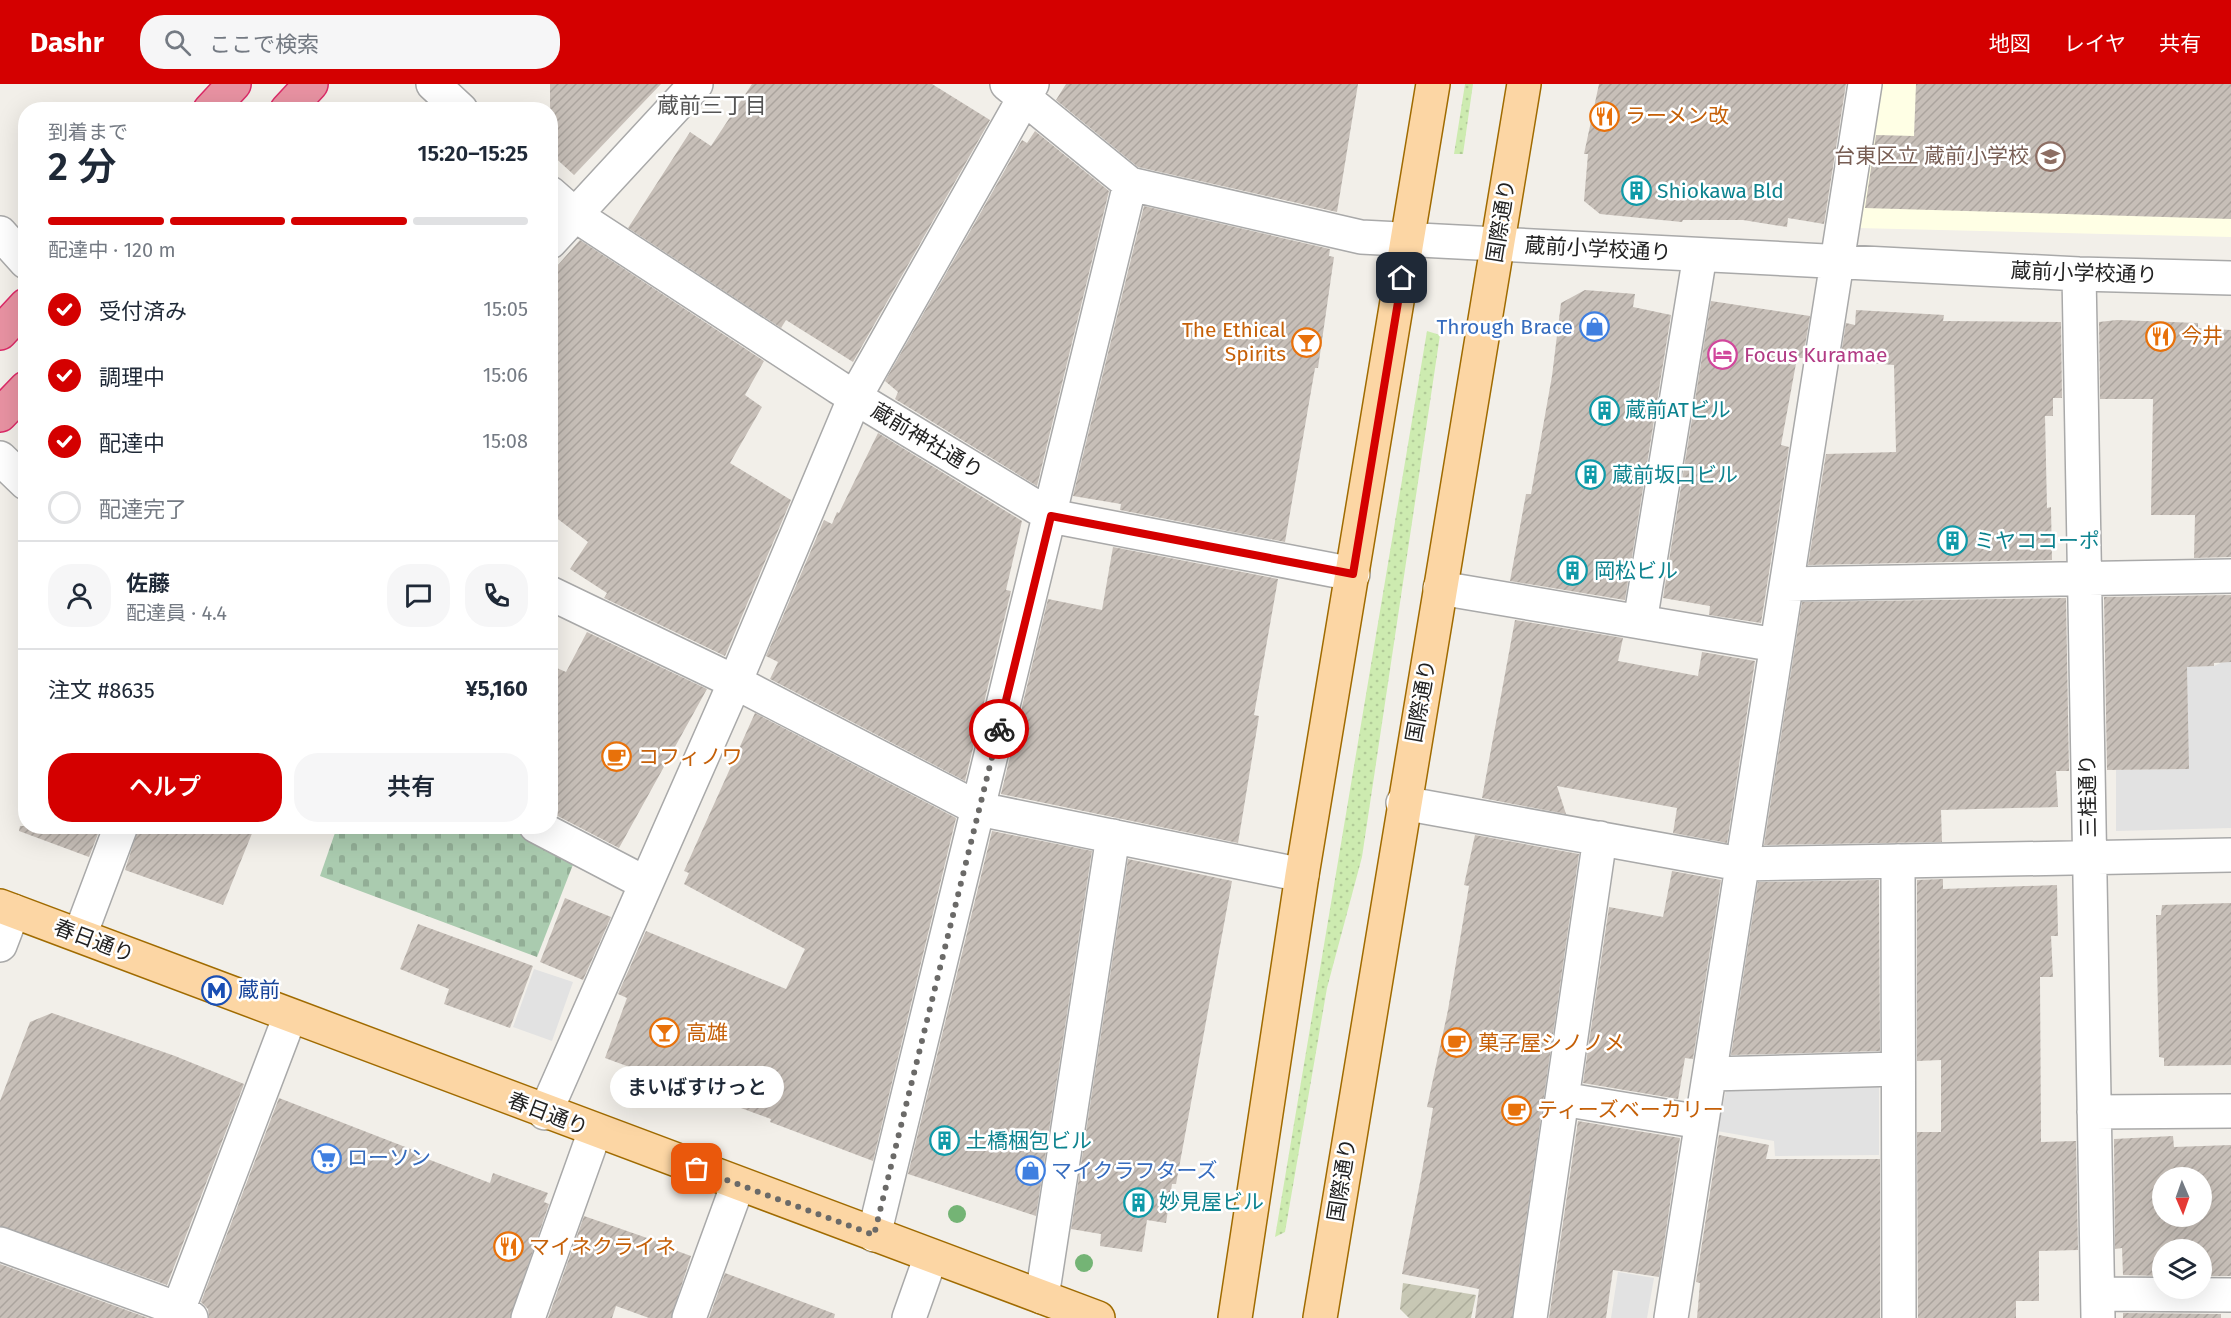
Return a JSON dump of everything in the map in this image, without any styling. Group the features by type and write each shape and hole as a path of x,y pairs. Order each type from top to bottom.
{"highway":[{"path":"217,102 234,84"},
{"path":"294,102 311,84"},
{"path":"0,333 18,314"},
{"path":"0,415 18,396"}],"main road":[{"path":"1235,1318 1302,875 1433,84"},
{"name":"国際通り","path":"1320,1318 1403,803 1524,84"},
{"name":"春日通り","path":"7,909 545,1113 1098,1318"}],"street":[{"path":"433,84 452,102"},
{"path":"558,233 696,84"},
{"path":"1671,1318 1710,1074 1740,864 1787,584 1835,261 1865,84"},
{"path":"545,1113 735,682 855,398 1022,88"},
{"name":"蔵前小学校通り","path":"1022,88 1130,184 1361,237 2079,274 2231,278"},
{"path":"874,1235 1051,516 1130,184"},
{"name":"蔵前神社通り","path":"558,200 575,215 855,398 1051,516 1353,574"},
{"path":"0,233 18,253"},
{"path":"1640,622 1700,255"},
{"name":"三桂通り","path":"2079,274 2099,1306"},
{"path":"0,458 18,475"},
{"path":"1787,584 2231,576"},
{"path":"1440,588 1776,645"},
{"path":"558,597 735,682 979,809 1302,875"},
{"path":"1403,803 1740,864 2231,855"},
{"path":"80,935 118,834"},
{"path":"551,834 645,884"},
{"path":"1041,1297 1113,837"},
{"path":"1530,1318 1600,838"},
{"path":"1898,861 1899,1318"},
{"path":"0,945 7,909"},
{"path":"0,1244 181,1315 290,1016"},
{"path":"1710,1074 1898,1070"},
{"path":"1562,1099 1701,1122"},
{"path":"2094,1112 2231,1111"},
{"path":"528,1318 595,1131"},
{"path":"689,1318 738,1184"},
{"path":"909,1318 931,1256"},
{"path":"2099,1306 2231,1295"}],"shaded area":[{"name":"台東区立 蔵前小学校","path":"1880,84 2231,84 2231,237 1857,228"},
{"path":"2223,662 2231,662 2231,828 2116,831 2116,770 2188,769 2187,667 2214,666"},
{"path":"534,969 573,982 552,1041 513,1027"},
{"path":"1879,1084 1879,1155 1775,1156 1774,1141 1717,1131 1727,1086"},
{"path":"1618,1272 1654,1278 1647,1318 1611,1318"},
{"path":"1403,1283 1476,1295 1471,1318 1409,1318 1400,1309"}],"green space":[{"path":"1465,84 1473,84 1463,154 1454,154"},
{"path":"1427,331 1440,335 1362,857 1327,988 1285,1232 1275,1237"},
{"path":"335,834 520,834 574,862 537,957 320,876"}],"building":[{"path":"550,84 661,84 574,175 558,160 558,102 550,102"},
{"path":"752,84 932,84 990,120 853,362 786,320 781,328 628,228 690,132 711,146"},
{"path":"1066,84 1358,84 1337,212 1138,167 1056,100"},
{"path":"1599,84 1846,84 1824,224 1788,218 1787,227 1743,220 1683,220 1682,222 1600,214 1584,201 1588,154 1584,154"},
{"name":"台東区立 蔵前小学校","path":"1916,84 2231,84 2231,219 1865,208 1876,135 1914,136"},
{"path":"1035,131 1109,191 1037,486 895,399 898,392 885,381 1022,140 1027,143"},
{"path":"1144,206 1330,249 1329,256 1334,257 1318,368 1315,368 1285,542 1120,510 1121,504 1073,496"},
{"path":"580,240 764,361 745,395 762,407 730,463 791,500 725,656 604,598 607,593 570,569 588,542 558,519 558,265"},
{"path":"1585,290 1635,294 1633,307 1671,315 1625,600 1510,581 1526,494 1531,494 1552,376 1561,303"},
{"path":"1711,301 1810,316 1803,358 1797,358 1781,445 1789,447 1761,623 1709,615 1710,606 1663,598"},
{"path":"1856,310 1944,315 1943,321 2061,322 2062,398 2053,398 2053,416 2045,416 2047,508 2051,507 2052,560 1808,565 1826,454 1896,452 1894,365 1840,361 1846,323 1855,325"},
{"path":"2117,320 2198,323 2198,328 2231,330 2231,557 2194,558 2195,515 2151,515 2153,399 2100,399 2099,322"},
{"path":"878,433 1022,521 1006,590 1011,591 965,781 770,679 778,662 766,656 824,520 832,524 837,512 839,513"},
{"path":"1113,547 1278,579 1254,715 1259,716 1238,843 1001,794 1048,599 1102,610"},
{"path":"2231,595 2231,662 2214,663 2214,666 2187,667 2189,769 2107,770 2104,597"},
{"path":"2066,598 2069,771 2056,771 2058,807 1941,810 1942,842 1764,845 1802,602"},
{"path":"1515,620 1623,638 1618,661 1698,676 1702,652 1755,661 1727,843 1673,833 1677,808 1557,786 1566,814 1482,798"},
{"path":"587,632 707,689 619,848 558,816 558,668 566,672"},
{"path":"755,713 956,818 873,1161 770,1122 771,1119 605,1058 627,998 618,994 646,931 786,989 805,949 684,884 689,873 684,871"},
{"path":"992,831 1092,851 1036,1216 908,1174"},
{"path":"27,834 98,834 89,857"},
{"path":"136,834 252,834 223,905 125,870"},
{"path":"1475,835 1579,854 1512,1318 1475,1318 1479,1289 1402,1274 1433,1108 1427,1107 1448,1010 1469,886 1464,885"},
{"path":"1128,859 1232,881 1176,1184 1172,1184 1166,1223 1147,1220 1142,1252 1100,1246 1101,1234 1071,1229"},
{"path":"1672,871 1721,880 1693,1059 1685,1058 1678,1099 1583,1083 1609,907 1663,917"},
{"path":"1943,879 1943,889 2057,885 2058,936 2051,936 2053,977 2040,977 2041,1142 2076,1141 2078,1250 2039,1251 2039,1301 2016,1301 2016,1318 1918,1318 1917,1132 1941,1132 1941,1060 1917,1061 1917,880"},
{"path":"1879,880 1880,1051 1731,1055 1758,882"},
{"path":"565,898 611,917 583,980 540,962"},
{"path":"2231,903 2231,1065 2164,1066 2164,1058 2159,1057 2156,915 2161,915 2162,905"},
{"path":"418,924 533,966 510,1028 444,1004 449,989 400,969"},
{"path":"52,1013 175,1056 244,1084 167,1285 0,1226 0,1101 30,1022"},
{"path":"279,1098 413,1150 412,1153 490,1183 493,1173 548,1193 544,1202 549,1204 510,1318 209,1318 208,1309 201,1302"},
{"path":"1578,1121 1680,1138 1659,1277 1613,1270 1606,1318 1549,1318"},
{"path":"1719,1135 1769,1145 1766,1159 1880,1159 1880,1318 1697,1318 1700,1283 1696,1282"},
{"path":"2173,1136 2174,1147 2231,1145 2231,1276 2212,1276 2212,1239 2152,1239 2152,1276 2123,1275 2122,1248 2115,1249 2114,1139"},
{"path":"584,1216 670,1246 669,1248 691,1256 671,1318 649,1318 616,1306 612,1318 548,1318"},
{"path":"0,1264 148,1318 0,1318"},
{"path":"725,1273 835,1314 834,1318 709,1318"},
{"path":"2123,1313 2221,1314 2221,1318 2123,1318"}],"way so far":[{"path":"697,1169 874,1235 999,729"}],"place":[{"name":"ラーメン改","path":"1604,116"},
{"name":"台東区立 蔵前小学校","path":"2050,156"},
{"name":"Shiokawa Bld","path":"1636,191"},
{"name":"Through Brace","path":"1594,327"},
{"name":"今井","path":"2160,336"},
{"name":"The Ethical Spirits","path":"1307,342"},
{"name":"Focus Kuramae","path":"1723,355"},
{"name":"蔵前ATビル","path":"1604,410"},
{"name":"蔵前坂口ビル","path":"1591,475"},
{"name":"ミヤココーポ","path":"1953,541"},
{"name":"岡松ビル","path":"1573,571"},
{"name":"コフィノワ","path":"617,757"},
{"name":"蔵前","path":"217,990"},
{"name":"高雄","path":"665,1033"},
{"name":"菓子屋シノノメ","path":"1457,1043"},
{"name":"ティーズベーカリー","path":"1516,1110"},
{"name":"土橋梱包ビル","path":"945,1141"},
{"name":"ローソン","path":"326,1158"},
{"name":"まいばすけっと","path":"697,1169"},
{"name":"マイクラフターズ","path":"1030,1171"},
{"name":"妙見屋ビル","path":"1138,1202"},
{"name":"マイネクライネ","path":"508,1247"}],"district":[{"name":"蔵前三丁目","path":"712,105"}],"route":[{"path":"999,729 1051,516 1353,574 1402,278"}]}
